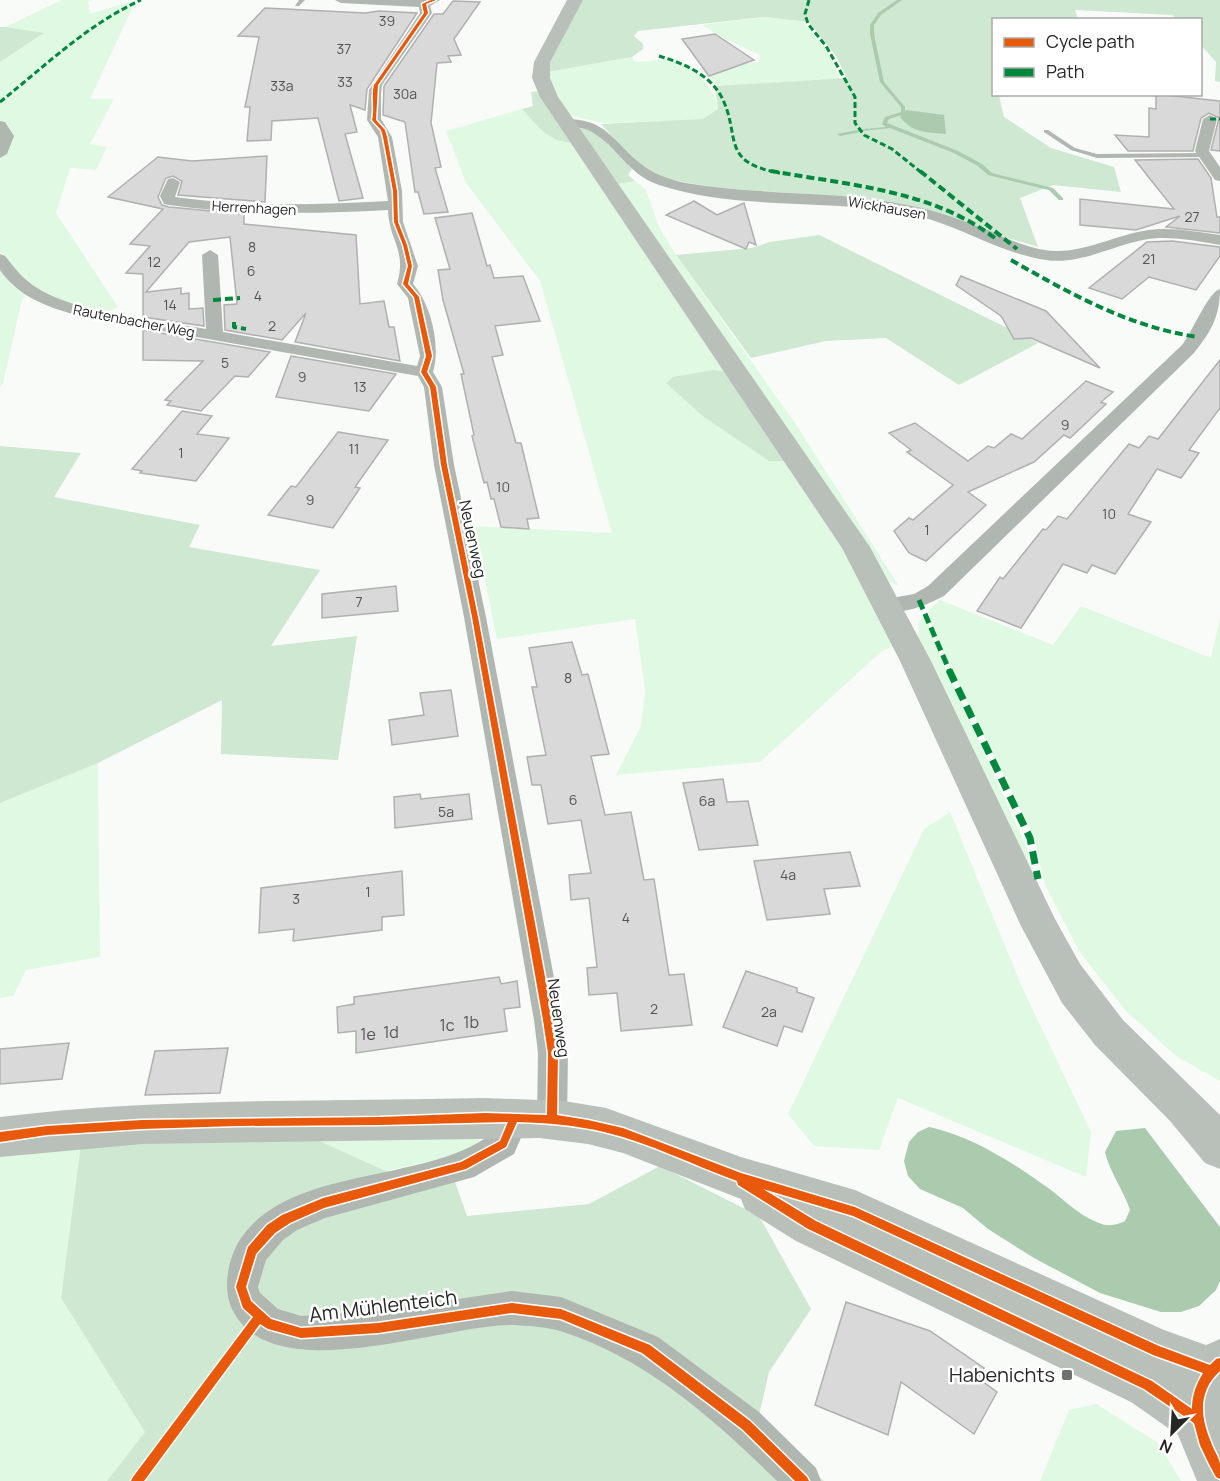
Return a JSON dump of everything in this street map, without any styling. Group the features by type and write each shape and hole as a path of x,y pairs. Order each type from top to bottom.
{"main road":[{"path":"575,0 543,57 540,72 549,97 856,547 889,605 1037,920 1076,992 1106,1029 1178,1096 1220,1149"},
{"path":"0,1137 52,1129 98,1126 533,1120 588,1124 624,1133 726,1173 821,1199 855,1212 1157,1351 1215,1366 1198,1391 1197,1419 1204,1446 1220,1473"},
{"path":"726,1173 812,1225 1148,1385 1197,1419"}],"street":[{"path":"341,0 429,2"},
{"name":"Neuenweg","path":"429,2 426,13 375,89 377,109 374,120 383,130 385,137 396,205 396,222 405,244 410,266 405,284 416,297 429,356 424,372 433,387 444,465 477,627 548,1020 553,1053 533,1120"},
{"path":"1210,119 1203,145 1203,155 1220,177"},
{"name":"Wickhausen","path":"566,123 583,123 598,128 635,167 665,182 715,191 821,198 910,210 996,239 1017,249 1055,256 1083,254 1134,237 1155,233 1220,240"},
{"path":"0,154 4,130"},
{"name":"Herrenhagen","path":"173,182 167,196 169,201 186,203 276,211 396,205"},
{"name":"Rautenbacher Weg","path":"210,255 215,337"},
{"name":"Rautenbacher Weg","path":"0,259 12,278 25,289 59,305 130,322 424,372"},
{"path":"889,605 919,600 936,591 1188,350 1198,337 1220,294"},
{"name":"Am Mühlenteich","path":"533,1120 503,1144 463,1166 323,1203 303,1210 271,1229 252,1251 247,1263 241,1287 247,1304 268,1324 301,1333 378,1328 512,1308 561,1314 646,1349 746,1425 803,1481"}],"lane":[{"path":"297,5 302,0"},
{"path":"1046,131 1073,149 1097,156 1203,155"}],"shaded area":[{"path":"62,0 92,0 88,1 90,14 136,0 90,99 114,99 90,144 107,147 96,170 70,168 56,213 118,307 105,314 45,294 21,276 0,250 0,160 12,134 8,126 0,121 0,62 43,34 5,27"},
{"path":"580,0 1220,0 1220,82 1215,81 1216,62 1202,46 1202,18 1075,10 1078,18 992,18 992,96 999,96 1004,117 1051,148 1114,167 1121,192 1053,185 1020,198 1038,247 910,208 821,195 717,188 667,179 633,160 601,124 703,119 718,109 715,86 847,78 836,56 809,22 765,17 638,31 634,36 643,44 643,49 632,57 547,72 550,57"},
{"path":"765,17 802,21 824,46 840,79 715,86 699,69 759,62 760,55 723,38 702,25"},
{"path":"0,27 5,27 44,33 0,62"},
{"path":"632,57 638,62 667,59 685,65 707,84 718,109 703,120 603,123 569,115 553,89 547,72"},
{"path":"540,91 573,143 550,136 522,109 533,106 531,92"},
{"path":"522,109 542,129 573,143 728,372 673,377 667,383 686,399 787,461 840,539 896,645 882,651 760,762 616,775 641,726 645,690 635,619 497,639 485,580 470,526 612,533 540,281 466,183 446,131"},
{"path":"906,110 944,115 946,134 920,131 910,126 900,117"},
{"path":"581,128 595,131 632,169 628,175 635,181 618,184 579,130"},
{"path":"635,181 646,190 659,227 676,255 797,426 899,586 887,581 618,184"},
{"path":"819,235 1038,343 959,385 886,338 826,341 751,358 676,255 751,248 770,242"},
{"path":"0,267 11,284 27,295 22,300 3,383 0,387"},
{"path":"714,370 728,372 787,461 769,461 704,417 666,383 673,377"},
{"path":"0,446 81,453 54,497 200,525 189,547 320,570 271,646 357,636 338,760 221,754 222,700 98,763 0,803"},
{"path":"940,600 1053,645 1081,606 1211,658 1220,618 1220,1081 1176,1056 1126,1011 1079,951 1045,885 1034,837 935,637 928,611"},
{"path":"925,614 933,638 1028,851 1028,870 918,641 919,622"},
{"path":"98,763 100,957 26,970 13,996 0,998 0,803"},
{"path":"950,812 1022,987 1091,1132 1086,1177 898,1098 879,1150 814,1146 788,1114 924,829"},
{"path":"929,1127 988,1149 1029,1174 1083,1215 1109,1225 1125,1221 1130,1210 1105,1152 1116,1131 1145,1128 1220,1227 1220,1281 1216,1290 1199,1306 1181,1312 1161,1312 1100,1293 1034,1258 988,1229 963,1208 920,1189 908,1176 904,1161 909,1142 918,1132"},
{"path":"477,1138 478,1142 458,1155 386,1171 315,1139"},
{"path":"315,1139 386,1171 455,1182 467,1216 589,1204 660,1166 759,1216 811,1309 769,1372 757,1424 824,1481 107,1481 145,1432 61,1298 81,1143"},
{"path":"81,1143 61,1298 145,1432 107,1481 0,1481 0,1153"},
{"path":"1096,1404 1157,1442 1181,1481 1040,1481 1069,1410"}],"building":[{"path":"453,1 480,2 454,39 461,55 448,56 451,62 437,63 431,123 441,167 435,168 448,212 424,214 418,192 415,192 405,122 383,115 384,86 434,14 443,14"},
{"path":"265,8 417,13 367,89 365,110 350,105 357,132 345,134 363,198 339,201 318,118 272,121 271,140 247,141 250,107 245,107 259,37 238,36"},
{"path":"715,34 754,60 709,76 682,39"},
{"path":"1156,96 1220,101 1220,151 1211,150 1219,118 1209,113 1201,118 1193,151 1128,151 1115,135 1149,137 1149,108 1156,109"},
{"path":"267,156 265,202 178,195 182,181 173,176 166,178 158,197 162,205 169,207 244,214 244,224 356,235 360,304 384,301 389,327 394,327 400,361 295,342 306,313 282,340 225,330 224,305 237,304 230,237 189,242 146,292 181,288 181,294 189,293 189,309 203,308 204,326 143,317 143,274 126,273 150,246 130,244 163,209 108,197 158,157 192,161"},
{"path":"1198,159 1211,178 1217,217 1220,217 1220,233 1166,227 1180,216 1136,230 1080,225 1080,199 1174,209 1135,160"},
{"path":"694,201 717,215 744,203 756,245 749,242 746,249 666,215"},
{"path":"472,213 487,266 490,265 494,278 523,276 540,321 495,326 503,355 492,357 516,443 521,443 539,518 527,519 529,529 501,527 494,499 491,499 487,482 484,483 472,436 474,435 461,374 464,374 443,300 438,270 450,269 435,218"},
{"path":"1172,241 1220,247 1220,256 1196,290 1149,277 1122,299 1089,288 1147,242"},
{"path":"961,276 1046,311 1100,368 1031,338 1014,339 1001,316 956,285"},
{"path":"143,330 270,352 248,377 235,376 201,411 167,405 171,401 165,400 203,361 143,360"},
{"path":"291,356 396,374 369,411 276,397"},
{"path":"1220,360 1220,408 1189,450 1199,453 1181,478 1157,469 1128,514 1151,522 1115,574 1092,565 1087,573 1063,564 1021,628 977,611 1000,577 1003,579 1043,529 1046,530 1058,516 1067,519 1129,444 1139,448 1149,436 1158,439"},
{"path":"1086,381 1113,392 1101,402 1106,404 1070,438 1064,435 1034,462 968,492 986,505 926,561 909,553 894,531 909,518 913,520 953,485 907,452 911,450 889,433 915,423 968,461 988,446 994,448 1011,434 1022,439"},
{"path":"182,411 212,416 197,434 229,438 196,481 140,473 142,471 132,469"},
{"path":"338,432 388,440 355,487 360,488 333,528 268,515 291,486 296,487"},
{"path":"396,586 398,611 322,618 322,594"},
{"path":"572,642 582,675 588,674 609,754 591,756 605,815 631,812 644,880 654,879 669,975 684,974 692,1025 621,1031 617,993 589,995 587,968 597,967 589,898 571,900 569,875 591,873 581,820 548,824 541,785 532,785 527,757 546,755 532,687 537,687 529,648"},
{"path":"451,690 458,736 392,745 389,720 424,715 420,693"},
{"path":"723,779 727,802 748,801 758,845 699,850 683,783"},
{"path":"420,794 421,799 469,794 472,819 395,828 394,797"},
{"path":"850,852 860,886 824,889 830,914 767,920 754,861"},
{"path":"402,871 404,915 382,917 382,930 293,941 294,929 259,933 261,888"},
{"path":"746,971 797,988 797,992 814,998 802,1032 784,1026 777,1046 723,1027"},
{"path":"499,977 501,984 517,981 520,1007 504,1009 507,1031 356,1053 356,1031 338,1033 337,1007 354,1004 354,997"},
{"path":"69,1043 62,1079 0,1084 0,1049"},
{"path":"228,1048 220,1093 145,1095 155,1051"},
{"path":"846,1302 930,1331 984,1368 978,1378 997,1392 974,1434 901,1382 888,1435 815,1405"}],"waterway":[{"path":"900,0 879,14 872,25 882,82 903,107 903,113 887,118 884,124 956,152 980,165 990,174 1051,189 1061,199"},
{"path":"864,130 888,128"},
{"path":"840,134 858,131"}],"marked path":[{"path":"0,102 94,27 119,10 141,0"},
{"path":"809,0 805,14 808,24 826,46 855,97 855,123 864,135 892,149 1017,249"},
{"path":"659,56 678,62 697,72 706,78 720,94 728,115 735,149 750,163 763,170 853,185 920,200 950,210 976,223 996,239"},
{"path":"1210,119 1220,119"},
{"path":"1011,260 1077,297 1124,319 1148,327 1198,337"},
{"path":"213,300 240,298"},
{"path":"234,322 234,327 246,329"},
{"path":"919,600 952,677 1030,838 1038,879"}],"cycle path":[{"path":"434,0 424,4 426,13 376,85 374,120 383,130 385,137 395,191 396,222 410,266 405,284 416,297 429,356 424,372 433,387 444,465 475,617 548,1020 553,1053 552,1120"},
{"path":"0,1137 142,1124 458,1118 539,1118 588,1124 640,1139 741,1178 855,1212 1157,1351 1210,1370"},
{"path":"514,1119 503,1144 463,1166 323,1203 286,1219 271,1229 252,1251 241,1287 247,1304 268,1324 301,1333 378,1328 512,1308 561,1314 646,1349 746,1425 803,1481"},
{"path":"742,1182 812,1225 1148,1385 1197,1419"},
{"path":"137,1481 259,1317"},
{"path":"1220,1363 1208,1374 1201,1387 1198,1401 1201,1431 1220,1473"}],"place":[{"name":"Habenichts","path":"1067,1375"}]}
